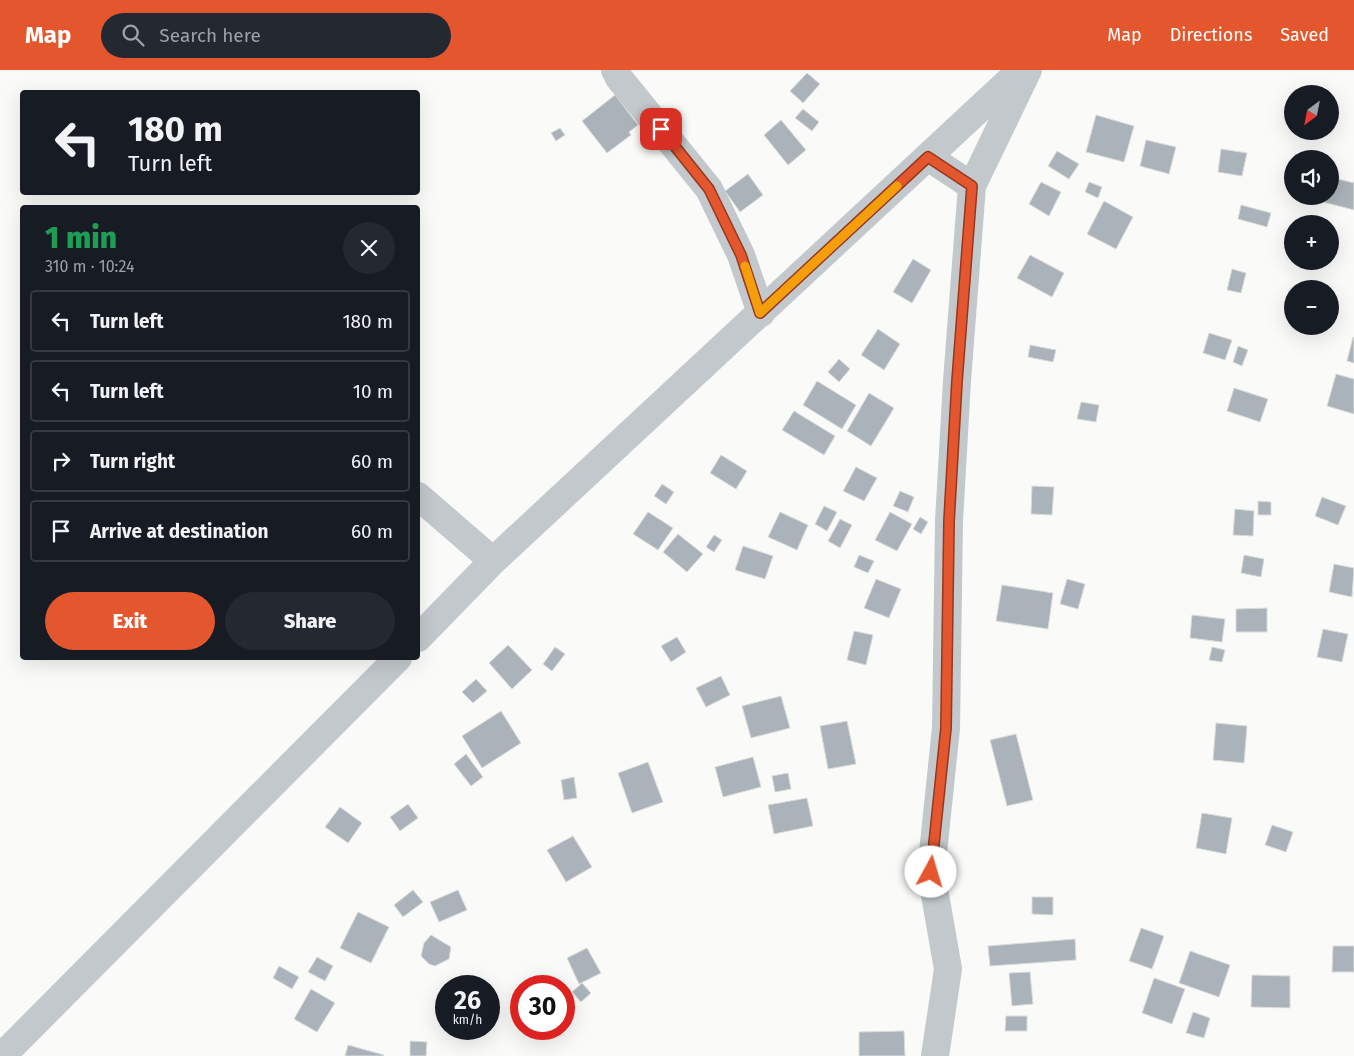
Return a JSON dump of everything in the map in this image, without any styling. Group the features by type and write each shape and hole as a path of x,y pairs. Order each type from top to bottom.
{"street":[{"path":"615,70 709,189 741,255 760,313"},
{"path":"420,636 493,561 1021,70"},
{"path":"935,1056 948,969 931,872 946,728 949,521 957,381 972,186 1028,70"},
{"path":"928,157 972,186"},
{"path":"420,498 493,561"},
{"path":"2,1056 396,660"}],"building":[{"path":"807,73 820,84 803,103 790,91"},
{"path":"615,95 638,125 629,132 631,135 607,153 582,121"},
{"path":"803,109 819,122 812,131 795,118"},
{"path":"1096,115 1134,126 1124,162 1086,152"},
{"path":"781,120 806,150 788,165 764,135"},
{"path":"560,128 565,135 556,141 551,133"},
{"path":"1146,140 1176,147 1169,174 1140,166"},
{"path":"1221,149 1247,153 1242,176 1218,172"},
{"path":"1057,151 1079,164 1069,179 1048,166"},
{"path":"748,174 763,195 740,212 725,191"},
{"path":"1339,179 1354,183 1354,210 1335,205 1339,205"},
{"path":"1041,182 1061,192 1049,216 1029,204"},
{"path":"1089,182 1102,187 1098,198 1085,192"},
{"path":"1104,201 1133,217 1116,249 1087,234"},
{"path":"1241,205 1271,213 1267,227 1238,219"},
{"path":"1030,255 1064,273 1052,297 1017,278"},
{"path":"913,259 931,270 912,303 893,292"},
{"path":"1232,269 1246,273 1241,293 1227,290"},
{"path":"878,329 900,344 884,370 861,355"},
{"path":"1209,333 1232,340 1225,360 1203,353"},
{"path":"1354,337 1354,363 1347,361"},
{"path":"1030,345 1056,350 1053,362 1028,357"},
{"path":"1238,346 1248,350 1242,366 1233,362"},
{"path":"839,359 850,369 839,382 828,372"},
{"path":"1336,374 1354,379 1354,414 1327,406"},
{"path":"817,381 856,405 842,429 803,405"},
{"path":"1234,388 1268,399 1260,422 1227,411"},
{"path":"869,393 894,408 871,446 847,431"},
{"path":"1081,402 1099,405 1096,422 1077,419"},
{"path":"794,411 835,436 824,455 782,430"},
{"path":"721,455 747,471 736,489 710,473"},
{"path":"856,467 877,478 864,501 843,491"},
{"path":"662,484 674,492 666,504 654,496"},
{"path":"1032,486 1054,487 1052,515 1031,514"},
{"path":"900,491 914,497 908,512 893,506"},
{"path":"1322,497 1346,506 1338,525 1315,516"},
{"path":"1258,501 1271,502 1271,515 1258,515"},
{"path":"824,506 837,512 827,531 815,524"},
{"path":"1235,509 1254,511 1253,536 1233,535"},
{"path":"648,512 673,528 658,550 633,534"},
{"path":"780,512 808,525 797,550 768,537"},
{"path":"890,512 912,524 897,551 875,540"},
{"path":"920,517 928,522 921,534 913,529"},
{"path":"840,519 852,525 840,548 828,541"},
{"path":"678,534 703,554 687,572 663,552"},
{"path":"714,535 722,540 714,552 706,547"},
{"path":"743,546 773,556 765,579 735,570"},
{"path":"859,555 874,561 868,573 854,567"},
{"path":"1244,555 1264,559 1261,577 1241,573"},
{"path":"1334,564 1354,568 1352,597 1329,592"},
{"path":"876,579 901,589 889,618 864,608"},
{"path":"1067,579 1085,584 1078,609 1060,604"},
{"path":"1002,585 1053,593 1048,629 996,621"},
{"path":"1267,608 1267,632 1236,632 1236,609"},
{"path":"1192,615 1225,619 1222,642 1190,638"},
{"path":"1323,629 1348,634 1342,662 1317,657"},
{"path":"854,631 873,635 866,665 847,660"},
{"path":"677,637 686,652 671,662 661,646"},
{"path":"508,645 532,670 512,689 489,663"},
{"path":"555,647 565,654 552,671 543,664"},
{"path":"1212,647 1225,650 1222,662 1209,660"},
{"path":"721,676 730,695 706,707 696,688"},
{"path":"476,679 487,691 473,703 462,692"},
{"path":"781,696 790,728 751,738 742,706"},
{"path":"501,711 521,743 482,768 462,736"},
{"path":"847,721 856,764 828,769 820,726"},
{"path":"1216,723 1247,726 1244,763 1213,760"},
{"path":"1016,734 1033,800 1007,806 990,740"},
{"path":"466,754 483,777 471,786 454,764"},
{"path":"753,757 761,787 723,797 715,767"},
{"path":"648,762 663,802 632,813 618,773"},
{"path":"788,773 791,789 775,792 772,776"},
{"path":"574,777 577,798 564,800 561,780"},
{"path":"807,798 813,826 774,834 768,805"},
{"path":"408,804 418,818 400,831 390,817"},
{"path":"340,807 362,823 348,843 325,827"},
{"path":"1202,813 1232,818 1226,854 1196,848"},
{"path":"1272,825 1293,832 1286,852 1265,845"},
{"path":"573,836 592,867 566,882 547,850"},
{"path":"413,890 423,902 403,917 394,905"},
{"path":"458,890 467,910 439,922 430,902"},
{"path":"1032,897 1053,897 1053,915 1032,914"},
{"path":"358,912 389,927 371,963 340,948"},
{"path":"1141,928 1164,936 1152,969 1129,961"},
{"path":"431,935 451,947 449,959 435,966 429,964 421,956 424,943"},
{"path":"1075,939 1076,960 990,966 988,946"},
{"path":"1333,946 1354,946 1354,972 1332,972"},
{"path":"587,948 601,973 579,984 567,958"},
{"path":"1190,951 1230,965 1219,997 1179,983"},
{"path":"317,957 333,966 325,981 308,972"},
{"path":"279,966 299,977 292,989 273,978"},
{"path":"1030,972 1033,1004 1012,1006 1009,973"},
{"path":"1252,975 1290,976 1290,1008 1251,1007"},
{"path":"1154,978 1185,989 1172,1024 1142,1013"},
{"path":"582,983 591,993 581,1002 575,995 575,989"},
{"path":"311,989 335,1003 317,1032 294,1019"},
{"path":"1193,1012 1210,1018 1204,1038 1186,1033"},
{"path":"1006,1016 1027,1016 1027,1031 1005,1031"},
{"path":"904,1031 905,1056 859,1056 859,1032"},
{"path":"410,1041 427,1042 426,1056 410,1056"},
{"path":"348,1045 384,1055 345,1056"}],"slow traffic":[{"path":"745,266 760,313 897,186"}],"route":[{"path":"661,129 709,189 741,255 760,313 928,157 972,186 957,381 949,521 946,728 931,872"}]}
